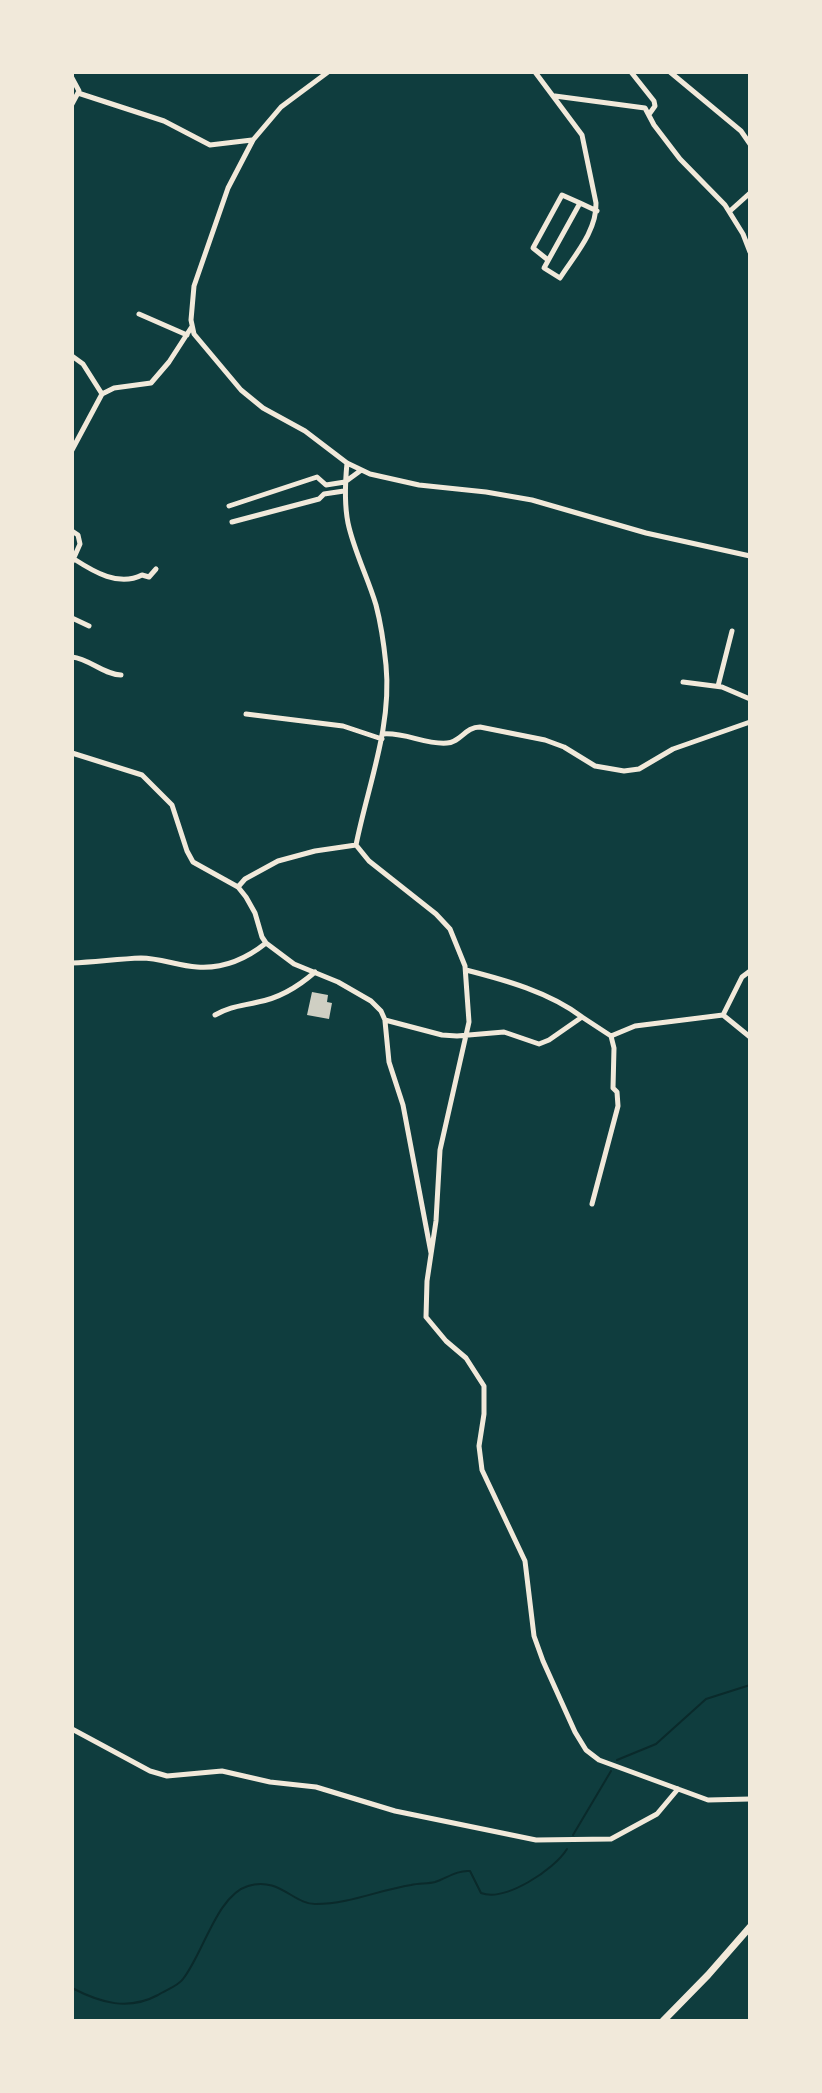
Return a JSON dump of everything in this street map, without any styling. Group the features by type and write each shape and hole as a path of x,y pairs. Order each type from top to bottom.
{"main road":[{"path":"663,2021 750,1927"}],"street":[{"path":"328,72 281,107 253,140 228,188 198,272 192,302 192,327 197,339 251,399 305,431 361,471 389,480 532,500 675,541 750,556"},
{"path":"631,72 654,101 655,106 649,114"},
{"path":"670,72 741,131 750,144"},
{"path":"538,73 584,142 597,211 589,232 560,278 544,268 580,203"},
{"path":"72,78 78,93"},
{"path":"78,93 164,121 210,145 253,140"},
{"path":"72,104 78,93"},
{"path":"555,96 645,108 680,159 729,211 750,252"},
{"path":"729,211 750,193"},
{"path":"549,260 533,248 562,195 597,211"},
{"path":"139,314 187,335"},
{"path":"72,450 74,441 102,394 114,388 151,383 192,327"},
{"path":"72,356 83,364 102,394"},
{"path":"347,463 344,491 349,527 380,624 387,688 383,737 365,799 356,845"},
{"path":"229,506 317,477 326,485 345,482 361,471"},
{"path":"232,522 319,499 324,494 344,491"},
{"path":"72,531 78,535 80,544 73,560 87,568 132,581 142,575 149,577 156,569"},
{"path":"72,618 89,626"},
{"path":"718,686 732,631"},
{"path":"72,657 87,661 110,674 121,675"},
{"path":"683,682 718,686 750,699"},
{"path":"246,714 343,726 383,737 406,735 445,744 455,741 469,728 480,727 545,740 564,747 595,766 624,771 639,769 687,744 750,722"},
{"path":"72,753 142,775 172,805 193,862 238,887 255,913 266,943 294,964 371,1001 381,1011 385,1020 389,1062 403,1105 431,1254"},
{"path":"238,887 245,879 278,861 356,845"},
{"path":"356,845 369,861 443,921 450,929 466,970 469,1011 440,1150 426,1317 446,1341 466,1358 484,1386 479,1446 482,1470 525,1561 534,1636 575,1732 586,1750 599,1760 708,1800 750,1799"},
{"path":"72,963 141,958 197,967 214,966 230,964 252,954 266,943"},
{"path":"466,970 505,980 559,1002 611,1036 614,1048 612,1080 619,1099 592,1204"},
{"path":"723,1015 742,977 750,971"},
{"path":"215,1015 231,1006 261,1002 295,988 315,972"},
{"path":"611,1036 635,1026 723,1015 750,1037"},
{"path":"385,1020 442,1035 504,1032 539,1044 582,1017"},
{"path":"424,1219 430,1223 436,1221"},
{"path":"72,1729 150,1771 167,1776 222,1771 270,1782 316,1787 395,1811 536,1840 611,1839 657,1814 678,1789"}],"building":[{"path":"312,992 328,995 327,1002 332,1003 329,1019 307,1015"}],"waterway":[{"path":"617,1760 656,1744 706,1699 750,1685"},
{"path":"573,1835 611,1771"},
{"path":"72,1988 93,1998 125,2004 147,2000 175,1986 190,1968 219,1913 237,1892 248,1886 269,1885 316,1904 432,1883 470,1871 481,1893 491,1895 515,1889 540,1875 567,1849"}]}
